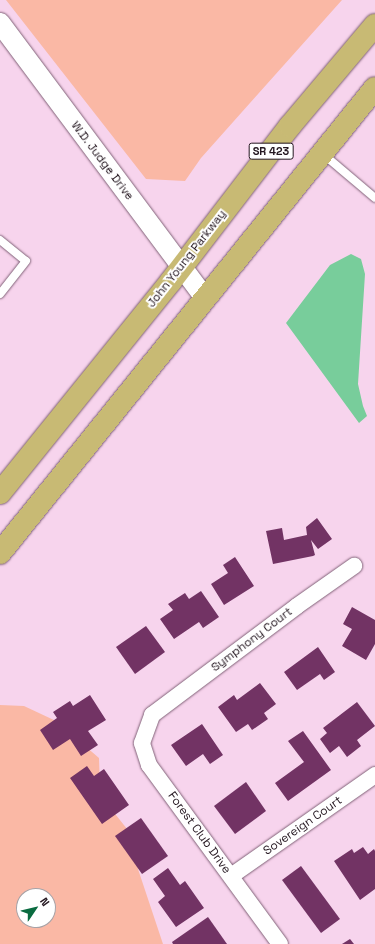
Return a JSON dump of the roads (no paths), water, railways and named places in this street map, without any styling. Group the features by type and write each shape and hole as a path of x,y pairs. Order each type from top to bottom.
{"main road":[{"name":"John Young Parkway","path":"0,493 182,267 290,126 375,24"},
{"name":"SR 423","path":"0,553 375,88"}],"street":[{"name":"W.D. Judge Drive","path":"0,23 205,298"},
{"name":"Symphony Court","path":"152,715 297,606 354,566"},
{"name":"Forest Club Drive","path":"152,715 142,743 149,765 280,944"},
{"name":"Sovereign Court","path":"231,876 375,775"}],"lane":[{"path":"322,153 375,198"},
{"path":"0,240 26,261 0,294"}]}
